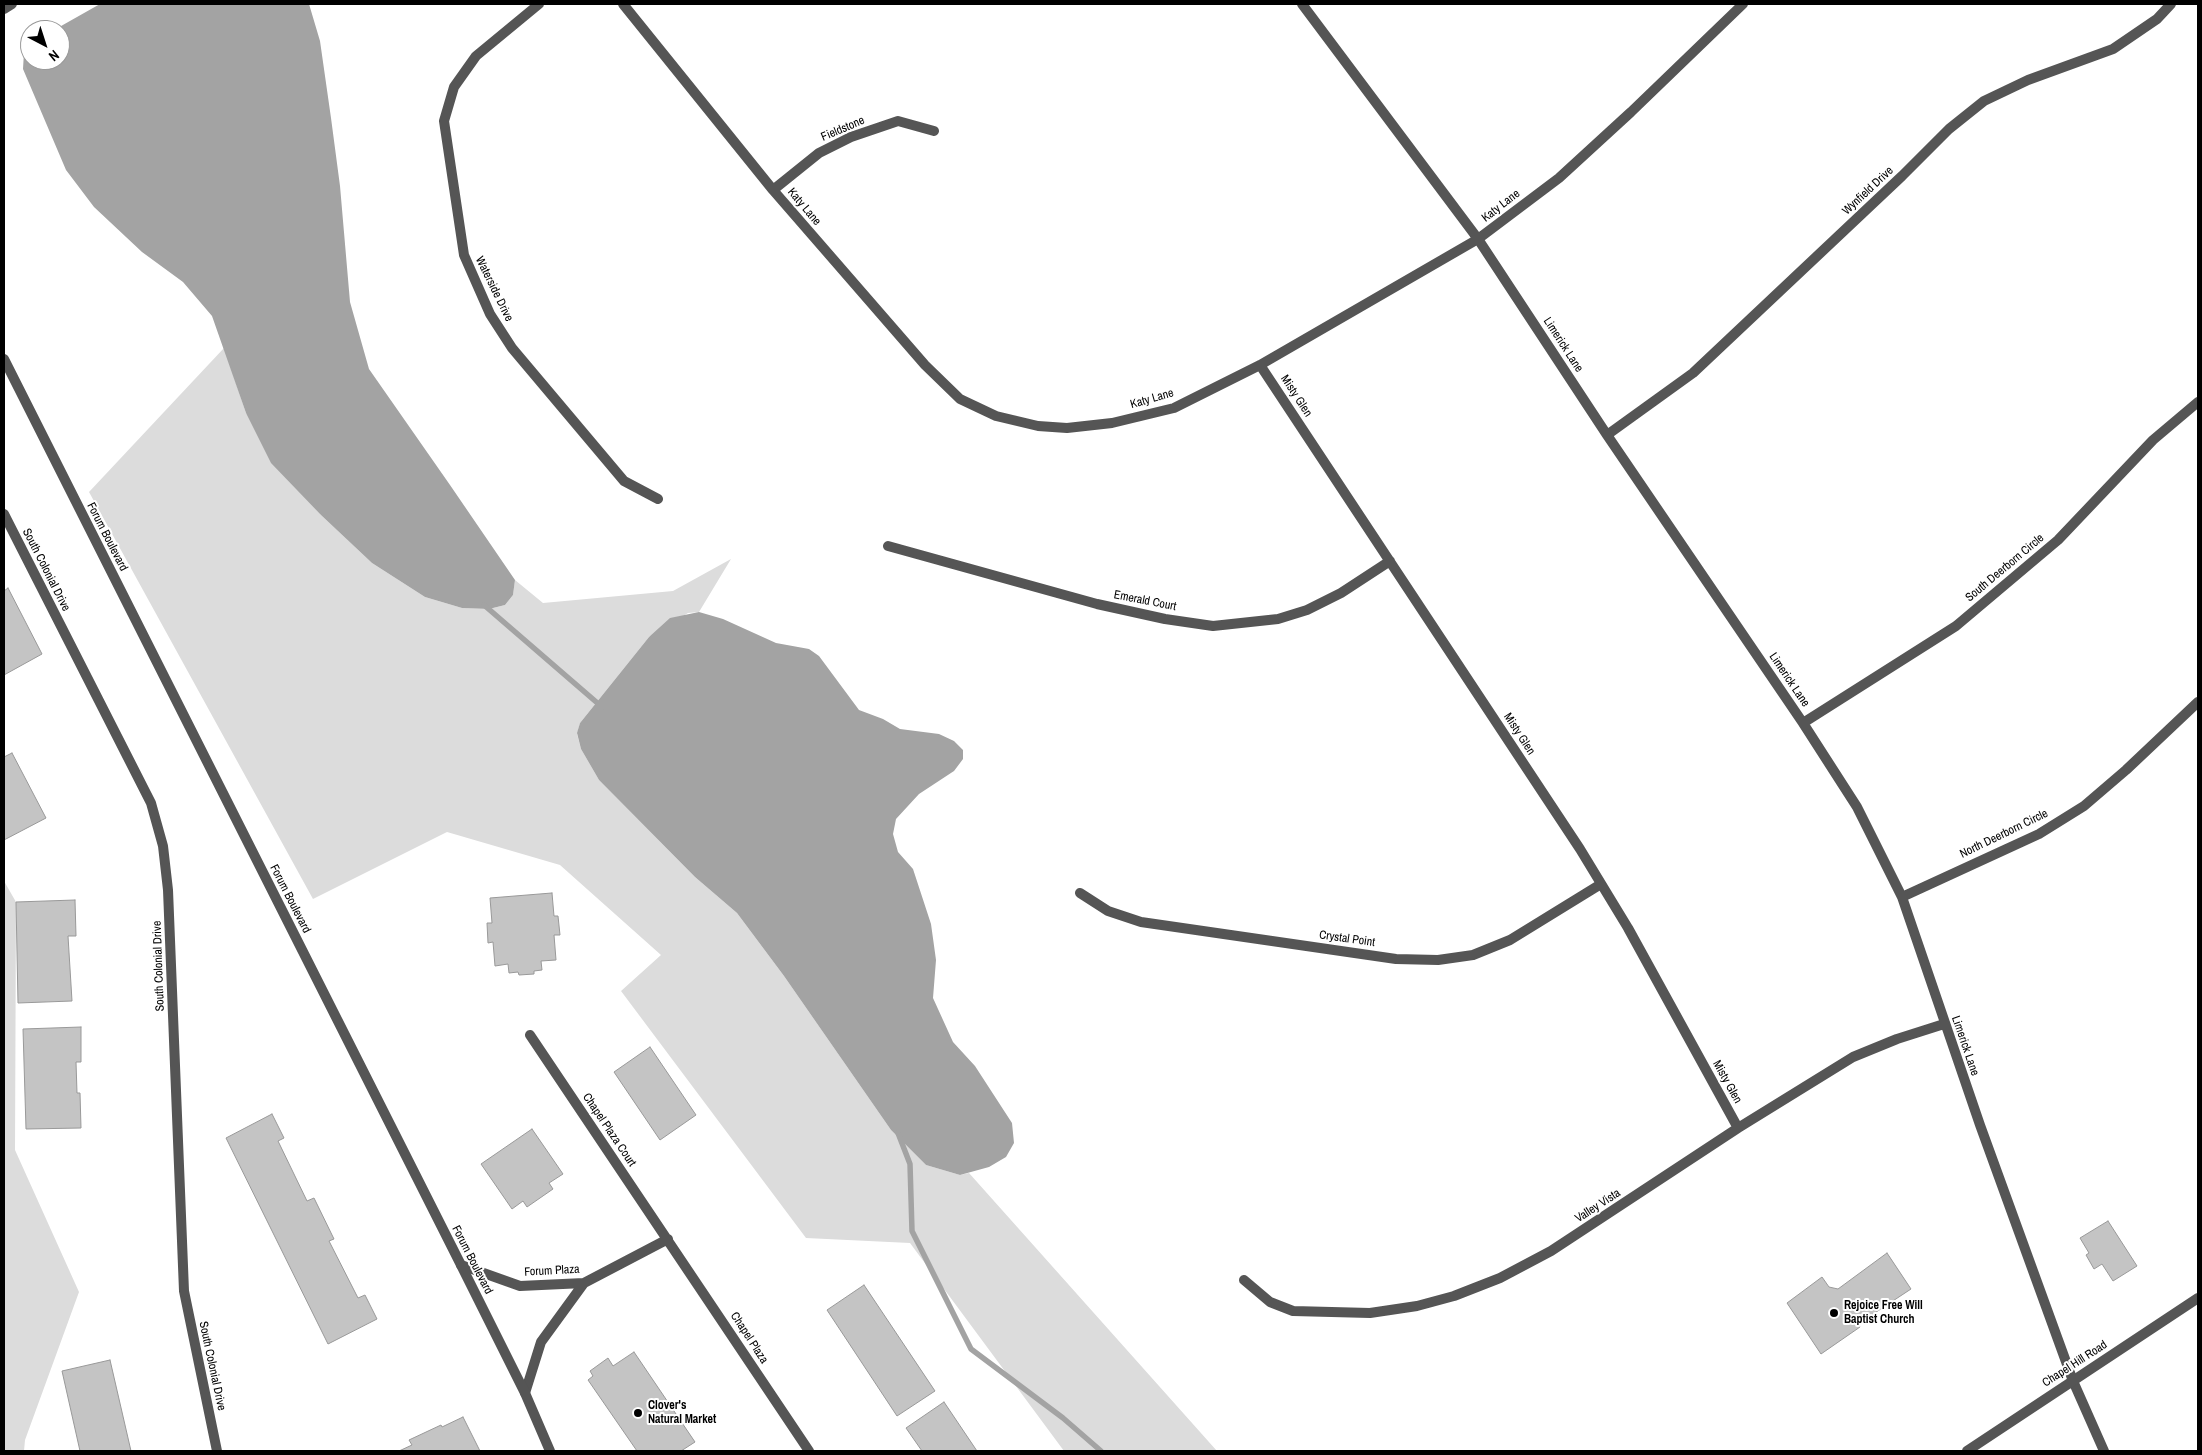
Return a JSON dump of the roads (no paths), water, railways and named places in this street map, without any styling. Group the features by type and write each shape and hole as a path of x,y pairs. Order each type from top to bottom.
{"street":[{"path":"4,9 12,4"},
{"name":"Waterside Drive","path":"539,4 476,56 454,87 444,121 464,255 490,314 512,348 624,481 658,499"},
{"name":"Katy Lane","path":"623,4 773,190 925,365 960,398 996,416 1038,426 1067,428 1112,423 1174,408 1260,365 1478,239 1559,178 1631,112 1743,4"},
{"name":"Limerick Lane","path":"1302,4 1478,239 1607,435 1803,723 1857,807 1902,897 1944,1024 2073,1381 2104,1451"},
{"name":"Wynfield Drive","path":"1607,435 1693,373 1902,176 1949,129 1984,101 2028,80 2113,49 2157,19 2171,4"},
{"name":"Fieldstone","path":"773,190 819,153 851,137 898,121 934,131"},
{"name":"Forum Boulevard","path":"4,359 460,1264 525,1394 550,1451"},
{"name":"Misty Glen","path":"1260,365 1580,849 1633,936 1738,1128"},
{"name":"South Deerborn Circle","path":"1803,723 1956,626 2058,540 2153,440 2198,402"},
{"name":"South Colonial Drive","path":"4,514 151,803 163,846 168,890 184,1291 217,1451"},
{"name":"Emerald Court","path":"888,546 1098,604 1165,619 1213,626 1278,618 1308,610 1341,593 1390,561"},
{"name":"North Deerborn Circle","path":"1902,897 2039,834 2084,806 2126,770 2198,702"},
{"name":"Crystal Point","path":"1080,893 1108,911 1141,922 1396,959 1438,960 1473,955 1510,940 1601,884"},
{"name":"Valley Vista","path":"1244,1280 1270,1302 1293,1311 1370,1313 1417,1306 1454,1296 1500,1278 1551,1251 1738,1128 1853,1057 1897,1039 1944,1024"},
{"name":"Chapel Plaza Court","path":"530,1035 668,1240"},
{"name":"Forum Plaza","path":"460,1264 520,1286 584,1283 668,1240"},
{"name":"Chapel Plaza","path":"668,1240 809,1451"},
{"path":"525,1394 541,1342 584,1283"},
{"name":"Chapel Hill Road","path":"1967,1451 2198,1298"}],"waterway":[{"path":"484,605 602,707"},
{"path":"898,1133 910,1164 912,1231 971,1349 1063,1418 1101,1451"}],"place":[{"name":"Rejoice Free Will Baptist Church","path":"1834,1313"},
{"name":"Clover's Natural Market","path":"638,1413"}]}
